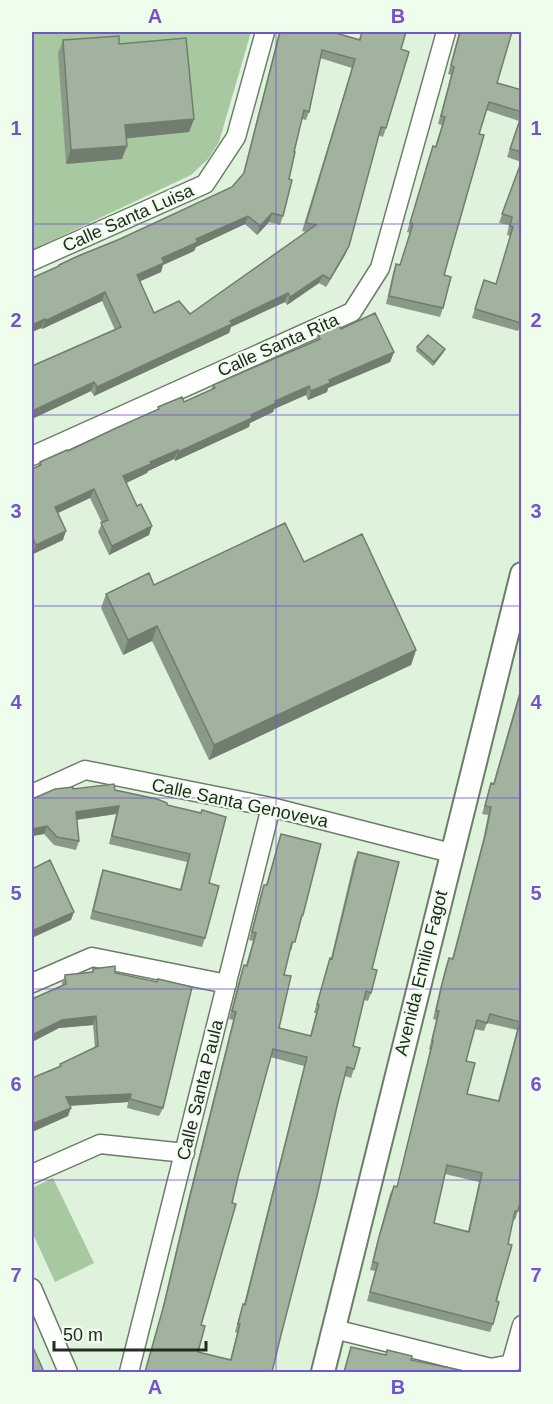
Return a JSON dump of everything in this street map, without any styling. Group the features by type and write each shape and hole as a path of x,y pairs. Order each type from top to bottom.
{"street":[{"name":"Calle Santa Luisa","path":"32,261 205,184 236,137 265,32"},
{"name":"Calle Santa Rita","path":"32,456 352,312 380,268 446,32"},
{"name":"Avenida Emilio Fagot","path":"323,1372 522,573"},
{"name":"Calle Santa Genoveva","path":"32,794 85,770 271,807 451,853"},
{"name":"Calle Santa Paula","path":"129,1372 271,807"},
{"path":"32,983 92,957 227,984"},
{"path":"32,1174 100,1144 185,1153"},
{"path":"32,1288 68,1372"},
{"path":"334,1329 491,1368 511,1364 522,1325"}],"green space":[{"path":"32,32 251,32 219,142 208,159 191,175 32,250"},
{"path":"53,1178 94,1263 55,1282 32,1232 32,1188"}],"building":[{"path":"280,32 332,32 360,40 362,32 406,32 401,49 409,52 386,128 381,127 349,246 330,279 323,275 290,297 288,293 230,321 232,324 97,387 94,382 32,411 32,366 121,327 105,292 32,325 32,278 232,187 244,173","holes":["322,50 355,59 306,223 316,225 190,314 179,301 154,313 137,275 164,263 162,258 198,242 196,239 248,216 260,226 272,213 283,216 292,180 289,179 294,152 304,110 309,112"]},
{"path":"460,32 512,32 497,83 522,90 522,112 489,102 479,134 484,135 444,275 451,277 443,308 389,296 396,264 400,265 433,146 436,147 445,117 441,116 454,67 451,65"},
{"path":"119,36 119,44 186,38 194,119 125,125 127,146 71,150 63,40"},
{"path":"522,114 522,152 510,149"},
{"path":"522,160 521,323 475,309 484,280 496,284 513,227 510,226 512,217 502,214"},
{"path":"375,313 394,352 329,380 330,383 311,391 309,386 275,401 276,403 251,415 252,418 123,476 137,506 141,504 152,526 112,546 101,523 108,520 94,489 55,507 66,531 36,545 32,536 32,469 41,465 40,462 159,409 158,407 182,397 184,402 215,388 213,385 320,339 318,334 339,325 341,329"},
{"path":"428,335 445,349 434,362 417,347"},
{"path":"285,523 304,562 362,534 416,650 214,745 157,626 128,640 106,594 149,573 154,585"},
{"path":"522,687 522,1185 520,1190 522,1195 518,1211 515,1211 508,1244 512,1245 496,1301 499,1302 493,1324 370,1292 378,1263 373,1262 379,1237 394,1186 397,1187 433,1041 442,984 449,958 453,959 486,832 491,807 485,806 491,783 494,784","holes":["490,1014 520,1022 499,1101 467,1094 475,1063 466,1061 477,1020 487,1023","447,1165 482,1173 469,1232 434,1223"]},
{"path":"114,784 115,790 157,799 167,805 201,813 202,810 226,817 209,883 219,886 205,938 93,911 103,870 181,890 190,854 112,836 119,806 76,812 79,841 57,837 47,826 32,829 32,799 55,789"},
{"path":"281,834 321,844 303,915 295,942 292,942 284,975 291,976 279,1028 311,1036 319,1005 317,1004 330,958 332,959 358,852 399,862 372,969 377,970 371,993 366,991 353,1046 360,1048 354,1069 347,1067 272,1372 145,1372 164,1305 236,1012 232,1011 244,965 247,966 256,933 252,932 264,885 267,885","holes":["273,1049 307,1057 245,1305 243,1304 231,1360 198,1352 205,1326 201,1325 236,1204 232,1203 238,1177"]},
{"path":"50,860 74,912 32,931 32,869"},
{"path":"115,966 115,973 192,987 163,1108 130,1099 131,1094 66,1097 71,1108 32,1124 32,1078 61,1066 60,1064 98,1046 96,1016 62,1020 32,1035 32,999 66,984 65,975 93,972 93,969"},
{"path":"32,1345 44,1372 32,1372"},
{"path":"351,1347 386,1355 387,1350 412,1356 411,1360 469,1372 344,1372"}]}
